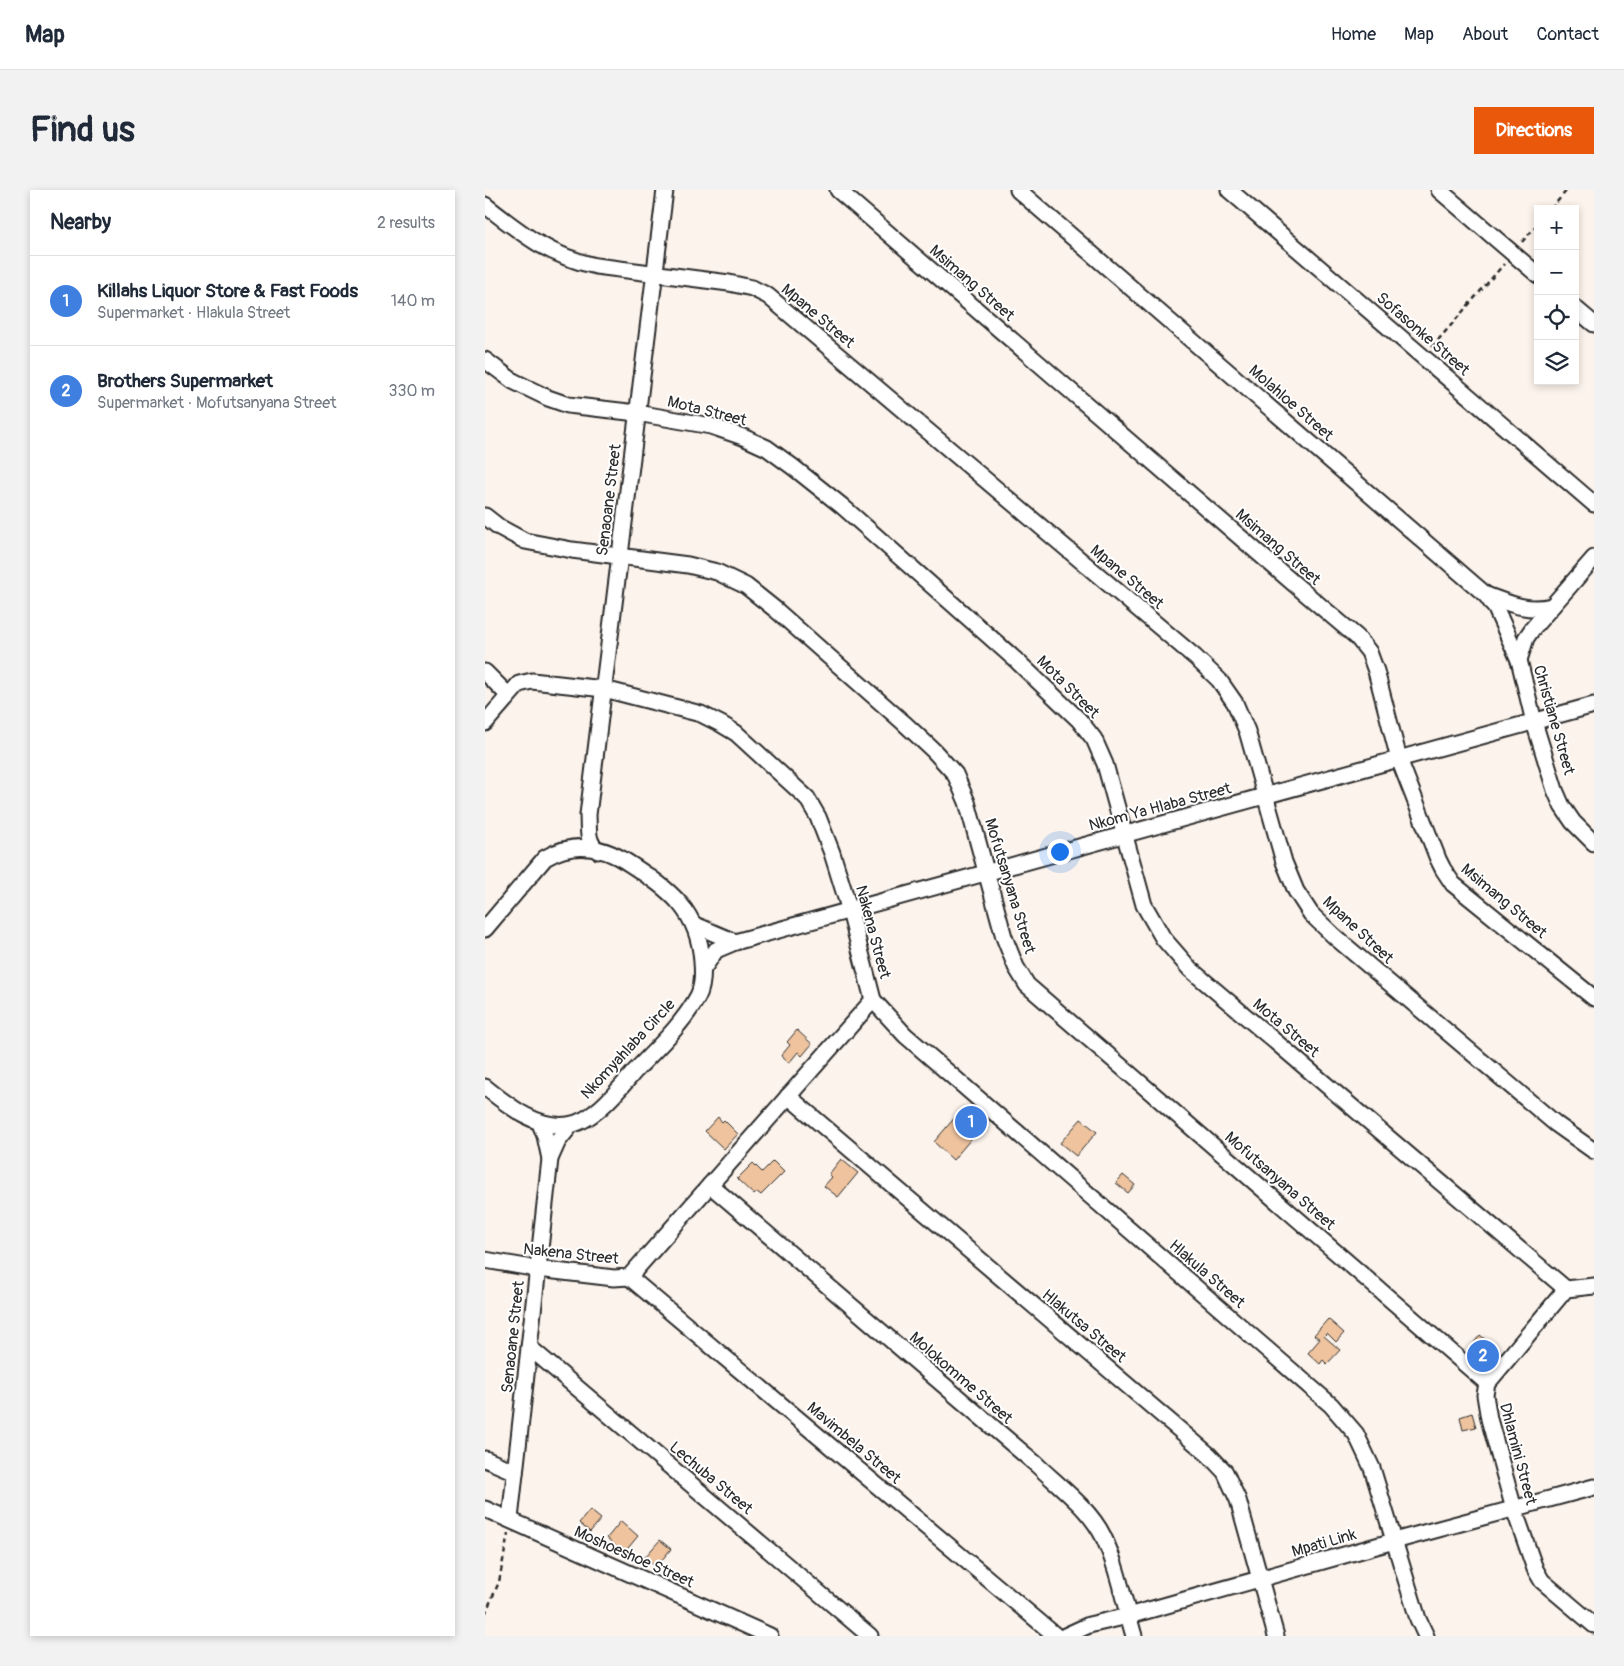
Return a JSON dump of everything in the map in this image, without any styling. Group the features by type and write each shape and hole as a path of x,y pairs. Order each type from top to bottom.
{"street":[{"name":"Senaoane Street","path":"567,848 583,830 588,815 665,190"},
{"name":"Msimang Street","path":"838,190 1357,637 1369,652 1376,671 1399,759 1438,859 1447,876 1453,884 1594,998"},
{"name":"Molahloe Street","path":"1017,190 1486,595 1496,609 1519,660"},
{"name":"Sofasonke Street","path":"1229,190 1594,504"},
{"path":"1439,190 1534,272"},
{"name":"Mpane Street","path":"485,205 531,240 577,262 655,274 729,282 752,288 768,296 1195,657 1219,680 1235,703 1247,731 1283,862 1311,914 1335,937 1556,1124 1594,1152"},
{"path":"1579,311 1594,324"},
{"name":"Mota Street","path":"485,360 513,381 548,398 569,405 637,413 711,426 743,436 767,448 841,506 1018,662 1079,720 1094,739 1105,764 1145,905 1163,938 1190,969 1566,1289"},
{"name":"Mofutsanyana Street","path":"485,516 499,527 525,541 717,572 746,586 776,610 904,723 955,774 967,802 1004,937 1016,967 1027,984 1487,1383"},
{"name":"Christiane Street","path":"1594,558 1526,638 1519,660 1534,722 1555,790 1562,806 1573,822 1594,843"},
{"path":"1486,595 1525,608 1539,609 1552,606"},
{"path":"485,672 508,695"},
{"name":"Nakena Street","path":"485,722 519,684 532,681 604,689 701,714 736,734 807,798 818,818 832,853 850,911 873,1000 629,1277 614,1278 538,1269 485,1260"},
{"name":"Nkom Ya Hlaba Street","path":"703,969 716,950 735,942 1594,705"},
{"name":"Senaoane Street","path":"588,815 590,841 598,851"},
{"name":"Nkomyahlaba Circle","path":"485,928 545,858 567,848 583,847 610,853 626,861 660,884 681,905 695,925 703,969 699,994 675,1028 607,1102 588,1116 571,1125"},
{"path":"695,925 735,942"},
{"name":"Hlakula Street","path":"873,1000 905,1035 1331,1405 1356,1434 1372,1468 1417,1619 1426,1636"},
{"path":"485,1087 519,1112 540,1122 571,1125"},
{"name":"Hlakutsa Street","path":"788,1096 1220,1466 1239,1500 1276,1636"},
{"name":"Senaoane Street","path":"540,1122 550,1159"},
{"name":"Senaoane Street","path":"510,1519 550,1159 558,1141 571,1125"},
{"name":"Molokomme Street","path":"710,1185 1029,1459 1084,1509 1102,1535 1112,1559 1134,1636"},
{"name":"Mavimbela Street","path":"629,1277 1056,1636"},
{"path":"1566,1289 1594,1286"},
{"name":"Dhlamini Street","path":"1566,1289 1487,1383 1485,1395 1489,1419 1514,1510 1535,1569 1543,1581 1594,1625"},
{"name":"Lechuba Street","path":"529,1347 870,1636"},
{"path":"485,1459 515,1472"},
{"name":"Mpati Link","path":"1065,1636 1089,1625 1128,1616 1594,1487"},
{"name":"Moshoeshoe Street","path":"485,1508 770,1636"}],"path":[{"path":"1554,205 1567,190"},
{"path":"1423,357 1534,228"},
{"path":"485,1614 499,1582 510,1519"}],"building":[{"path":"797,1030 812,1044 802,1056 798,1052 789,1063 781,1056 790,1045 787,1042"},
{"path":"963,1108 983,1125 953,1160 934,1142"},
{"path":"718,1117 722,1122 724,1120 738,1134 724,1149 705,1131"},
{"path":"1081,1119 1097,1132 1076,1156 1060,1143"},
{"path":"841,1159 858,1173 838,1197 824,1186 832,1177 829,1174"},
{"path":"773,1161 784,1172 761,1195 757,1192 754,1195 737,1179 753,1163 762,1172"},
{"path":"1123,1175 1135,1185 1128,1193 1116,1183"},
{"path":"1328,1319 1344,1333 1336,1342 1327,1333 1324,1336 1340,1350 1327,1364 1323,1360 1320,1364 1308,1353 1320,1339 1314,1335"},
{"path":"1480,1335 1499,1351 1492,1359 1495,1362 1489,1370 1467,1352"},
{"path":"1472,1413 1476,1427 1463,1430 1460,1417"},
{"path":"590,1510 601,1519 590,1532 579,1523"},
{"path":"621,1521 638,1536 624,1553 607,1538"},
{"path":"660,1540 671,1549 656,1567 645,1557"}],"place":[{"name":"Killahs Liquor Store & Fast Foods","path":"971,1122"},
{"name":"Brothers Supermarket","path":"1483,1356"}]}
